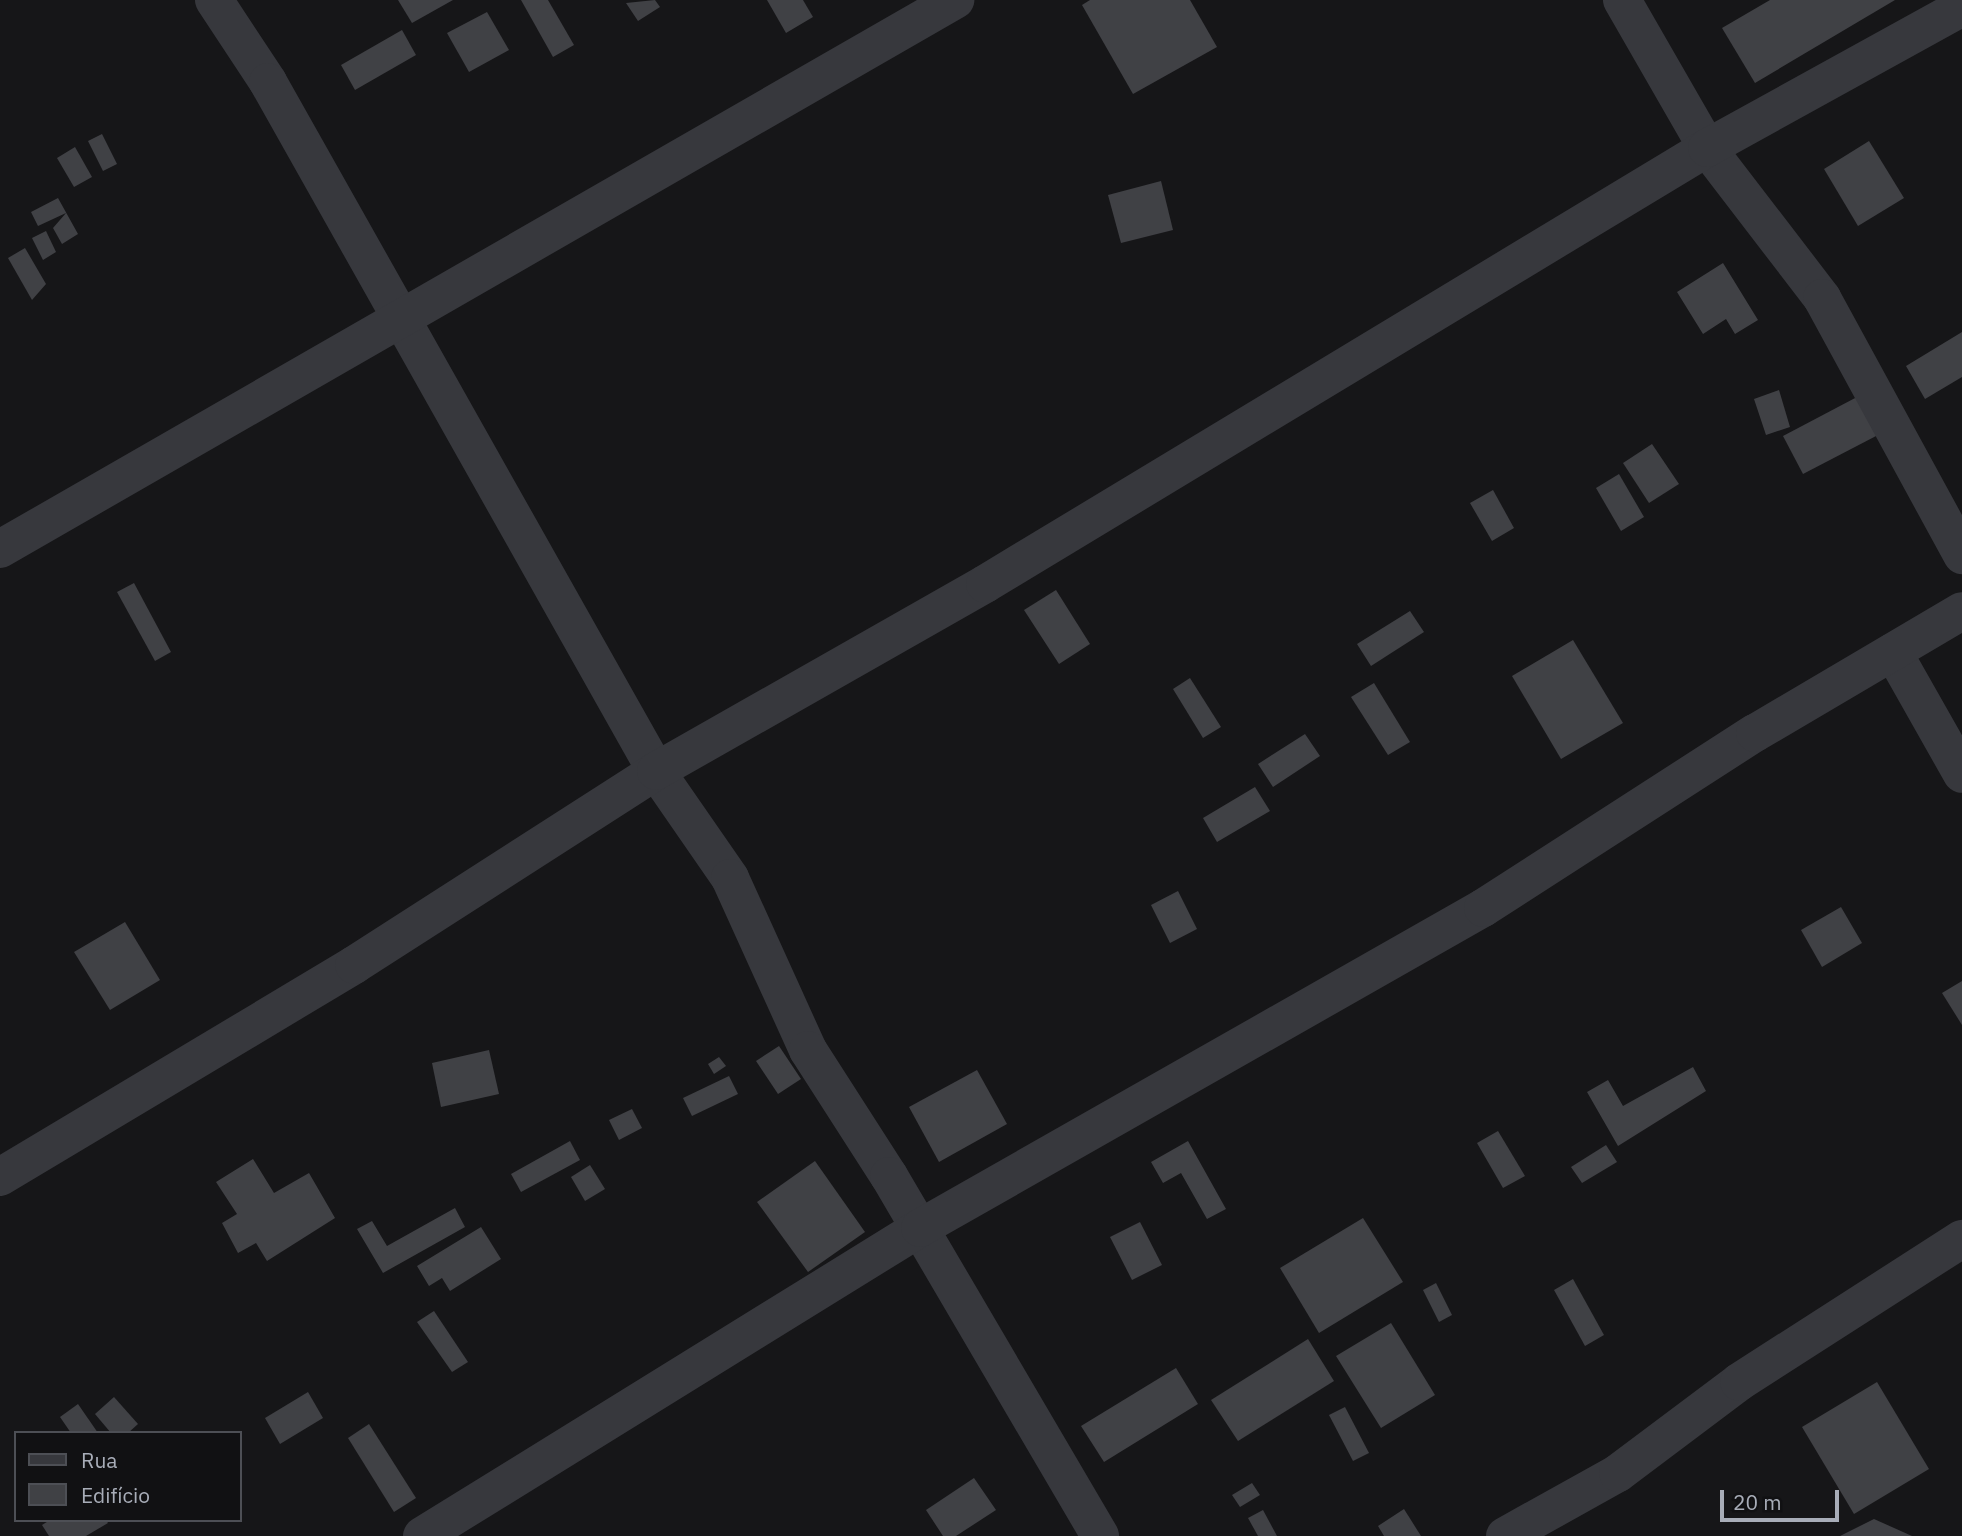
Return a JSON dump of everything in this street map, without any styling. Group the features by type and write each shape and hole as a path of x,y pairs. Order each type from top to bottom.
{"street":[{"path":"214,0 403,319 656,771 730,878 808,1050 920,1228 1100,1536"},
{"path":"0,549 955,0"},
{"path":"1622,0 1707,148 1822,298 1962,555"},
{"path":"0,1177 354,965 656,771 996,576 1707,148 1962,7"},
{"path":"422,1536 920,1228 1483,908 1962,611"},
{"path":"1893,652 1962,774"},
{"path":"1505,1536 1618,1473 1739,1382 1962,1239"}],"building":[{"path":"398,0 453,0 412,23"},
{"path":"521,0 548,0 574,45 553,57"},
{"path":"655,0 660,7 638,21 626,3"},
{"path":"767,0 803,0 813,17 786,33"},
{"path":"1090,0 1190,0 1217,47 1133,94 1082,5"},
{"path":"1770,0 1895,0 1755,83 1722,28"},
{"path":"487,12 509,50 469,72 447,33"},
{"path":"402,30 416,55 355,90 341,65"},
{"path":"102,134 117,164 103,171 88,141"},
{"path":"1869,141 1904,198 1858,226 1824,169"},
{"path":"75,147 92,177 74,187 57,158"},
{"path":"1161,181 1173,230 1121,243 1108,195"},
{"path":"58,198 78,234 62,244 53,228 66,213 38,226 31,212"},
{"path":"46,231 56,252 43,260 32,238"},
{"path":"25,248 46,284 32,300 8,258"},
{"path":"1723,263 1758,320 1735,334 1726,319 1703,334 1677,292"},
{"path":"1962,332 1962,377 1925,399 1906,366"},
{"path":"1779,390 1790,427 1766,435 1754,399"},
{"path":"1857,397 1878,435 1803,474 1783,436"},
{"path":"1652,444 1679,484 1649,503 1623,463"},
{"path":"1619,474 1644,517 1621,531 1596,488"},
{"path":"1493,490 1514,528 1492,541 1470,503"},
{"path":"134,583 171,652 155,661 117,592"},
{"path":"1056,590 1090,644 1059,664 1024,610"},
{"path":"1410,611 1424,632 1371,666 1357,644"},
{"path":"1573,640 1623,723 1561,759 1512,676"},
{"path":"1190,678 1221,727 1203,738 1173,689"},
{"path":"1374,683 1410,742 1388,755 1351,697"},
{"path":"1305,734 1320,756 1273,787 1258,764"},
{"path":"1255,787 1270,811 1217,842 1203,818"},
{"path":"1178,891 1197,929 1170,943 1151,905"},
{"path":"1841,907 1862,943 1822,967 1801,930"},
{"path":"125,922 160,980 110,1010 74,952"},
{"path":"1962,981 1962,1025 1942,993"},
{"path":"779,1046 801,1079 778,1094 756,1061"},
{"path":"489,1050 499,1094 441,1107 432,1063"},
{"path":"719,1057 726,1066 714,1074 708,1064"},
{"path":"1693,1067 1706,1091 1618,1146 1587,1092 1608,1080 1623,1106"},
{"path":"977,1070 1007,1124 939,1162 909,1107"},
{"path":"729,1076 738,1094 692,1116 683,1098"},
{"path":"632,1109 642,1128 619,1140 609,1120"},
{"path":"1498,1131 1525,1176 1503,1188 1477,1143"},
{"path":"570,1141 580,1160 521,1192 511,1174"},
{"path":"1188,1141 1226,1209 1207,1219 1181,1173 1163,1183 1151,1162"},
{"path":"1606,1145 1617,1162 1582,1183 1571,1167"},
{"path":"253,1159 274,1193 309,1173 335,1218 267,1261 256,1243 238,1253 222,1223 237,1214 216,1182"},
{"path":"815,1161 865,1232 808,1272 757,1202"},
{"path":"590,1165 605,1189 585,1201 571,1177"},
{"path":"455,1208 465,1227 383,1273 357,1229 372,1221 387,1246"},
{"path":"1363,1218 1403,1282 1319,1333 1280,1268"},
{"path":"1140,1222 1162,1265 1132,1280 1110,1237"},
{"path":"481,1227 501,1259 450,1291 442,1278 429,1286 417,1266"},
{"path":"1573,1279 1604,1335 1585,1346 1554,1290"},
{"path":"1436,1283 1452,1315 1439,1322 1423,1290"},
{"path":"434,1311 468,1362 452,1372 417,1322"},
{"path":"1391,1323 1435,1395 1381,1428 1336,1356"},
{"path":"1308,1339 1334,1381 1238,1441 1211,1400"},
{"path":"1176,1368 1198,1404 1104,1462 1081,1426"},
{"path":"1877,1382 1929,1469 1854,1514 1802,1427"},
{"path":"308,1392 323,1418 280,1444 265,1418"},
{"path":"114,1397 138,1424 130,1431 109,1431 95,1414"},
{"path":"78,1404 97,1431 70,1431 60,1417"},
{"path":"1345,1407 1369,1453 1353,1461 1329,1415"},
{"path":"369,1424 416,1498 394,1512 348,1438"},
{"path":"974,1478 996,1510 956,1536 943,1536 926,1510"},
{"path":"1252,1483 1260,1495 1240,1507 1232,1495"},
{"path":"1404,1509 1421,1536 1384,1536 1378,1526"},
{"path":"1263,1510 1277,1536 1258,1536 1248,1518"},
{"path":"1874,1519 1912,1536 1840,1536"},
{"path":"47,1522 108,1523 86,1536 49,1536 42,1525"}]}
